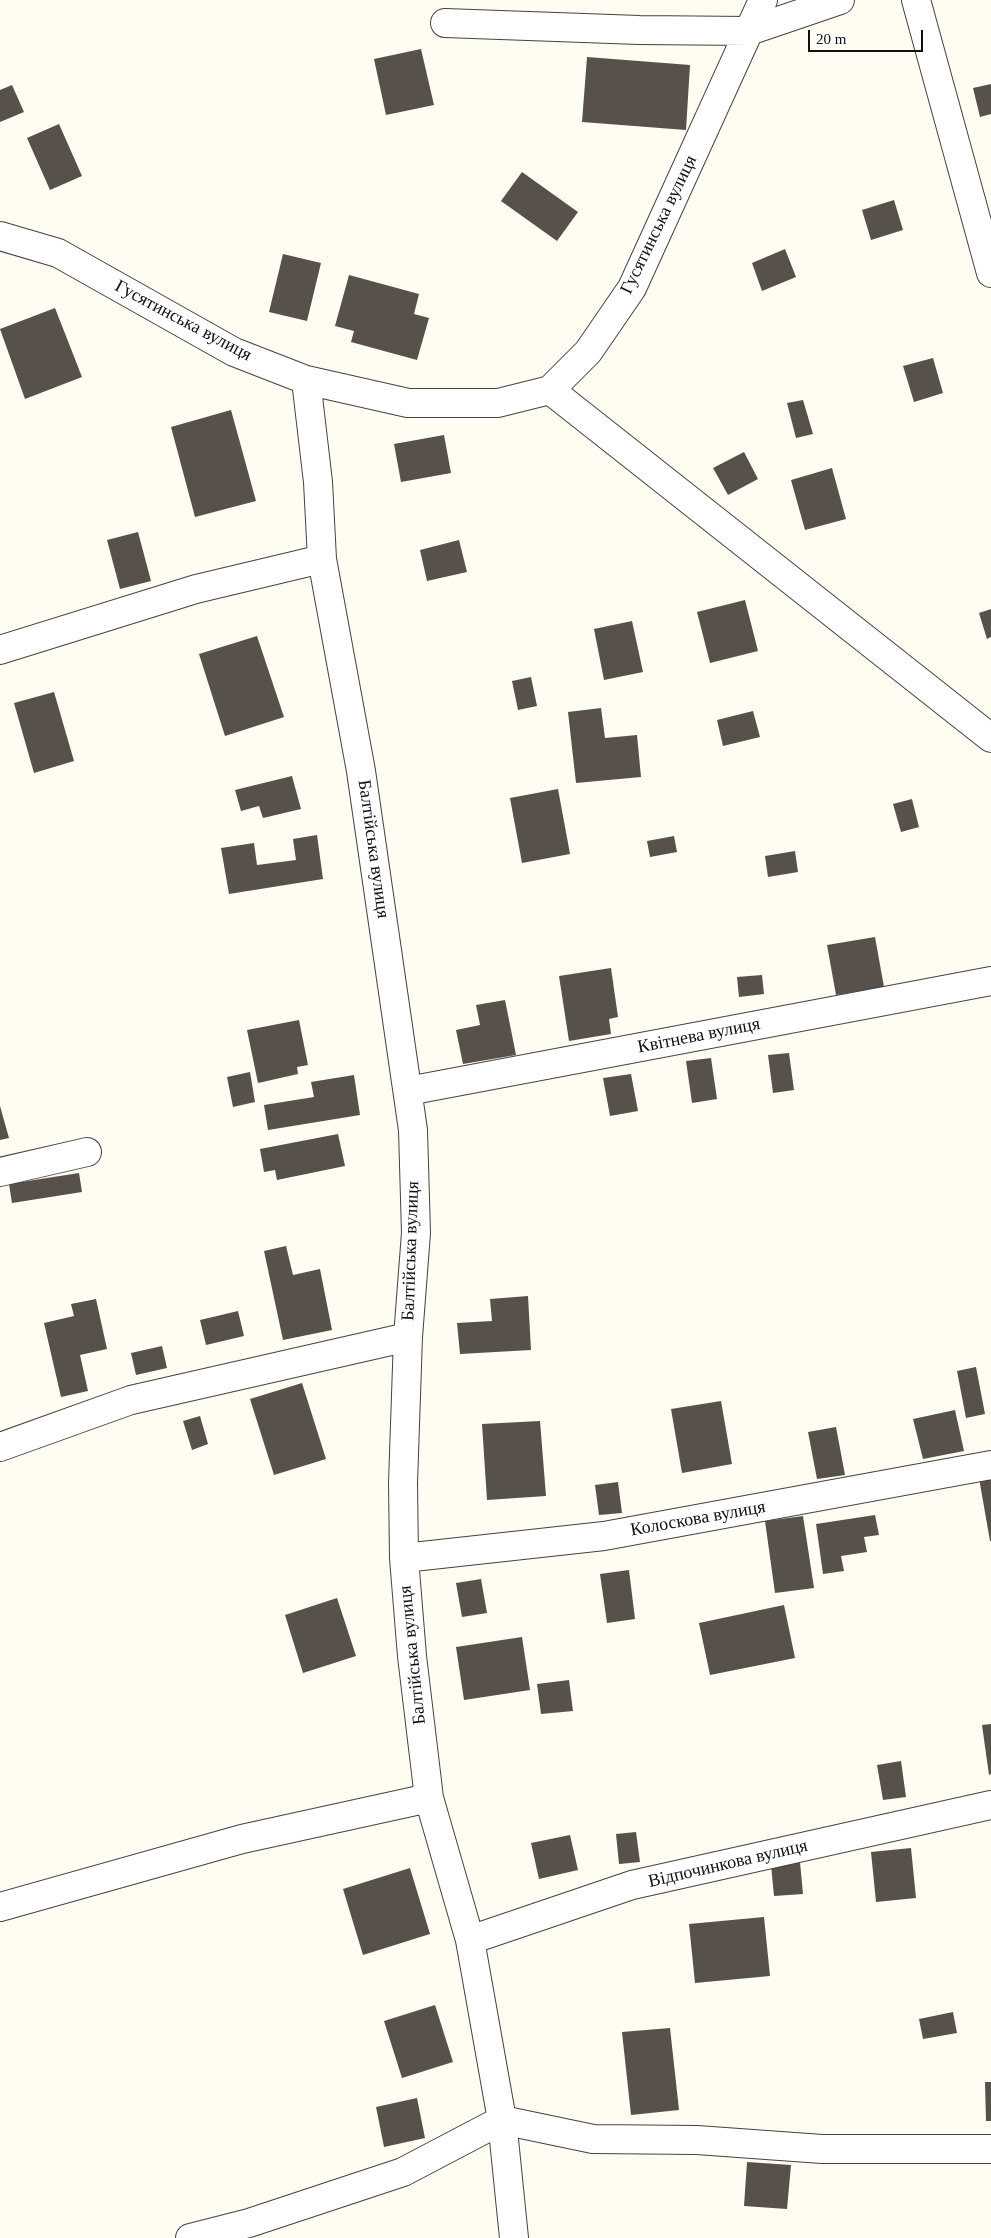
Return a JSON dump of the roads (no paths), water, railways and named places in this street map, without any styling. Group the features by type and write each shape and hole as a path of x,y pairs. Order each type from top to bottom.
{"street":[{"name":"Гусятинська вулиця","path":"0,236 58,253 234,352 306,380 408,403 498,403 550,390 588,352 632,288 763,0"},
{"path":"445,23 639,30 750,31 840,0"},
{"path":"916,0 991,273"},
{"name":"Балтійська вулиця","path":"306,380 318,482 322,559 361,771 413,1130 416,1234 408,1337 403,1483 404,1558 429,1798 470,1940 502,2120 514,2238"},
{"path":"550,390 991,738"},
{"path":"0,650 196,590 322,559"},
{"name":"Квітнева вулиця","path":"408,1091 991,981"},
{"path":"0,1172 87,1152"},
{"path":"0,1447 131,1400 408,1337"},
{"name":"Колоскова вулиця","path":"404,1558 604,1536 991,1465"},
{"path":"0,1907 242,1838 429,1798"},
{"name":"Відпочинкова вулиця","path":"470,1940 632,1885 991,1805"},
{"path":"190,2238 249,2223 402,2172 502,2120 593,2139 697,2140 822,2149 991,2149"}]}
